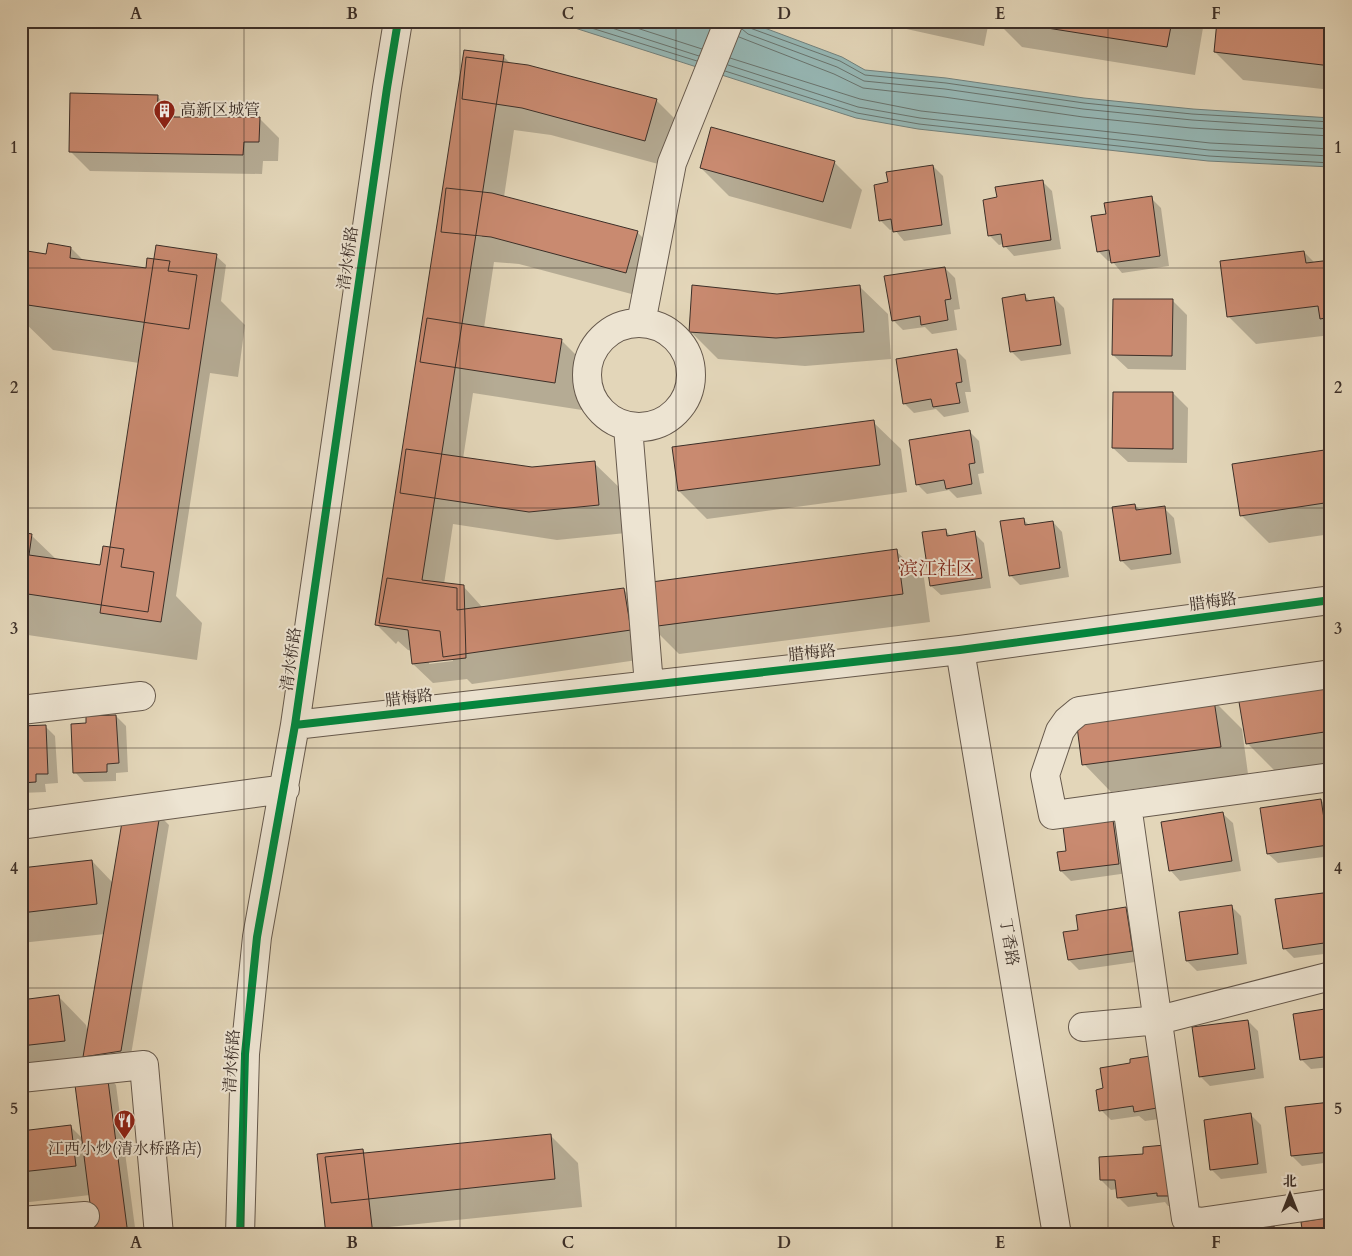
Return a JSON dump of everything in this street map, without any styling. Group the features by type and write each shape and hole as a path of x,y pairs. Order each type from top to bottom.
{"street":[{"name":"清水桥路","path":"240,1235 245,1054 256,946 295,725 398,21"},
{"path":"641,323 672,163 729,21"},
{"path":"641,323 658,326 673,335 684,348 691,364 692,382 687,398 677,412 663,422 646,428 628,427 614,422 597,406 587,385 587,369 591,354 600,341 611,331 626,324 641,323"},
{"path":"628,427 649,685"},
{"name":"腊梅路","path":"295,725 960,650 1331,600"},
{"name":"丁香路","path":"960,650 1057,1235"},
{"path":"1331,674 1079,711 1066,721 1060,731 1045,775 1053,815 1331,777"},
{"path":"21,710 141,696"},
{"path":"21,825 285,789"},
{"path":"1127,805 1186,1219 1200,1222 1331,1203"},
{"path":"1083,1027 1159,1020 1331,976"},
{"path":"21,1078 144,1065 159,1235"},
{"path":"21,1221 85,1216"}],"water":[{"path":"553,21 746,21 842,57 865,70 946,78 1084,98 1193,109 1331,118 1331,167 1208,161 918,129 856,118"}],"building":[{"path":"1003,21 1172,21 1167,47"},
{"path":"1217,21 1331,21 1331,66 1214,52"},
{"path":"464,50 504,55 422,580 464,585 466,658 412,664 408,630 375,625"},
{"path":"466,57 528,65 657,99 645,141 522,108 462,99"},
{"name":"高新区城管","path":"70,93 158,95 157,117 260,117 259,142 244,142 243,155 69,152"},
{"path":"711,127 835,161 823,202 700,168"},
{"path":"933,165 942,225 893,232 891,219 879,221 874,185 888,182 886,172"},
{"path":"1043,180 1051,240 1003,247 1001,234 988,236 983,200 997,197 995,187"},
{"path":"446,188 492,193 638,231 626,273 491,237 441,232"},
{"path":"1152,196 1160,256 1111,263 1109,250 1097,252 1091,216 1106,214 1104,203"},
{"path":"48,243 71,247 70,258 146,268 147,258 170,261 168,271 197,275 189,329 21,304 21,250 46,254"},
{"path":"156,245 217,254 161,622 100,613"},
{"path":"1304,251 1306,263 1331,260 1331,317 1320,319 1318,306 1227,317 1220,261"},
{"path":"945,267 951,299 945,300 948,320 921,325 920,316 892,321 884,276"},
{"path":"692,285 777,294 860,285 864,332 776,338 689,332"},
{"path":"1025,294 1026,301 1054,297 1061,345 1010,352 1002,298"},
{"path":"1113,299 1173,299 1172,356 1112,355"},
{"path":"427,318 562,339 555,383 420,362"},
{"path":"957,349 962,382 956,383 960,403 933,407 931,399 903,404 896,359"},
{"path":"1113,392 1173,392 1173,449 1112,448"},
{"path":"874,420 880,465 678,491 672,447"},
{"path":"970,430 975,463 969,464 972,484 946,489 944,480 916,485 909,440"},
{"path":"406,449 532,467 595,461 599,505 529,512 400,493"},
{"path":"1331,449 1331,502 1240,516 1232,464"},
{"path":"1135,504 1136,510 1165,506 1171,554 1120,561 1112,507"},
{"path":"1024,518 1025,525 1053,521 1060,568 1009,576 1000,521"},
{"path":"946,529 947,536 975,531 982,578 930,586 922,532"},
{"path":"21,532 32,534 29,555 100,565 103,546 124,549 121,567 154,572 148,612 21,593"},
{"path":"897,549 903,594 650,627 644,583"},
{"path":"387,578 457,588 457,610 624,588 631,630 443,657 440,631 379,623"},
{"path":"1331,683 1331,731 1246,744 1238,696"},
{"path":"1214,700 1221,747 1082,765 1076,719"},
{"path":"116,715 119,763 107,764 107,772 73,773 71,724 86,723 86,716"},
{"path":"46,725 48,774 36,774 36,782 21,783 21,726"},
{"path":"1321,799 1328,845 1267,854 1260,808"},
{"path":"1223,812 1232,861 1169,871 1161,822"},
{"path":"160,814 121,1051 83,1057 123,816"},
{"path":"1113,820 1119,864 1060,871 1057,852 1066,851 1063,827"},
{"path":"92,860 97,904 21,913 21,868"},
{"path":"1331,892 1331,942 1283,949 1275,899"},
{"path":"1232,905 1238,954 1186,961 1179,912"},
{"path":"1126,907 1133,951 1068,960 1063,932 1078,930 1076,915"},
{"path":"59,995 65,1041 21,1046 21,1000"},
{"path":"1331,1008 1331,1056 1300,1060 1293,1014"},
{"path":"1248,1020 1255,1069 1199,1077 1192,1027"},
{"path":"1150,1056 1157,1108 1134,1112 1133,1106 1099,1111 1096,1090 1103,1088 1100,1068 1130,1063 1130,1059"},
{"path":"107,1073 128,1235 94,1235 74,1077"},
{"path":"1331,1102 1331,1152 1291,1156 1285,1107"},
{"path":"1251,1113 1258,1164 1210,1170 1204,1120"},
{"path":"71,1125 76,1166 21,1172 21,1131"},
{"path":"551,1134 555,1179 331,1203 325,1157"},
{"path":"1165,1145 1169,1196 1157,1196 1157,1193 1117,1198 1115,1180 1100,1180 1099,1157 1143,1154 1143,1147"},
{"path":"363,1149 373,1235 326,1235 317,1154"},
{"path":"1331,1217 1331,1235 1303,1235 1301,1222"},
{"path":"1274,1226 1275,1235 1221,1235 1221,1232"}],"cycle path":[{"path":"240,1235 245,1054 257,937 295,725 398,21"},
{"path":"295,725 960,650 1331,600"}],"place":[{"name":"高新区城管","path":"164,129"},
{"name":"江西小炒(清水桥路店)","path":"125,1139"}],"district":[{"name":"滨江社区","path":"937,569"}]}
